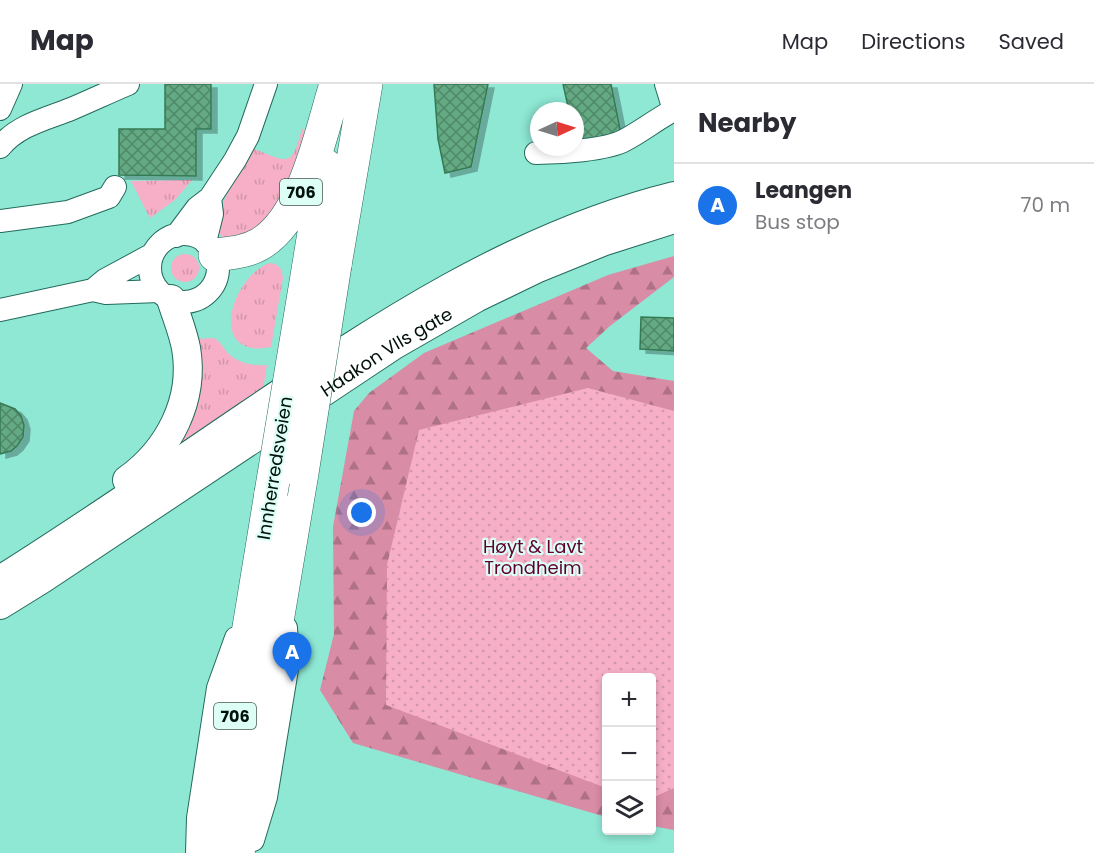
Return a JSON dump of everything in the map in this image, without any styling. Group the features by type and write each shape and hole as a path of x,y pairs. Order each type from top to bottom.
{"highway":[{"name":"706","path":"210,249 249,249 261,243 284,222 302,192 338,84"},
{"name":"Innherredsveien","path":"212,853 271,579 302,473 338,84"},
{"name":"Innherredsveien","path":"238,853 271,579 271,493 321,268 366,84"}],"main road":[{"name":"Haakon VIIs gate","path":"0,580 76,532 323,364 386,324 468,277 530,247 596,220 674,196"},
{"name":"Haakon VIIs gate","path":"0,605 404,339 476,298 538,268 602,242 674,219"},
{"path":"76,532 95,504 152,459 172,432 177,420 185,396 187,361 182,334 165,295"}],"street":[{"path":"0,109 11,84"},
{"path":"0,147 7,139 36,121 71,109 128,84"},
{"path":"176,236 197,208 210,198 248,136 266,84"},
{"path":"584,150 624,141 656,119 674,110 666,84"},
{"path":"0,221 68,212 109,197 115,187"},
{"path":"0,310 93,290 106,293 165,295 189,302 197,299 211,289 217,272 210,249 212,214 210,198"},
{"path":"93,290 105,280 153,254 162,242 176,236 193,235 210,249"},
{"path":"153,254 150,271 153,281 165,295"},
{"path":"197,853 198,818 218,688 271,579"},
{"path":"249,853 266,797 288,663 271,579"}],"green space":[{"path":"302,129 309,132 272,222 225,242 220,232 219,221 222,208 234,182 254,149 287,159 295,151"},
{"path":"192,180 175,200 150,218 131,181"},
{"path":"185,254 195,258 199,268 195,278 185,282 175,278 171,268 175,258"},
{"name":"Høyt & Lavt Trondheim","path":"674,256 674,277 610,326 586,348 613,371 674,381 674,830 656,827 656,673 602,673 602,816 353,743 320,690 334,634 333,527 354,411 369,393 424,353 608,275"},
{"path":"269,263 279,267 283,278 271,347 251,348 238,342 232,330 231,316 244,285 255,272"},
{"path":"214,338 235,359 250,364 267,365 263,390 181,444 177,439 194,339"},
{"name":"Høyt & Lavt Trondheim","path":"588,388 674,411 674,788 656,796 656,673 602,673 602,786 386,705 387,565 419,430"}],"building":[{"path":"165,84 211,84 211,129 196,129 196,176 119,175 119,129 165,129"},
{"path":"434,84 488,84 471,167 445,173 438,139"},
{"path":"563,84 611,84 621,134 584,142 584,102 567,102"},
{"path":"641,317 674,318 674,351 640,349"},
{"path":"0,403 15,409 24,425 23,437 17,446 11,451 0,454"}],"place":[{"name":"Leangen","path":"292,682"}]}
